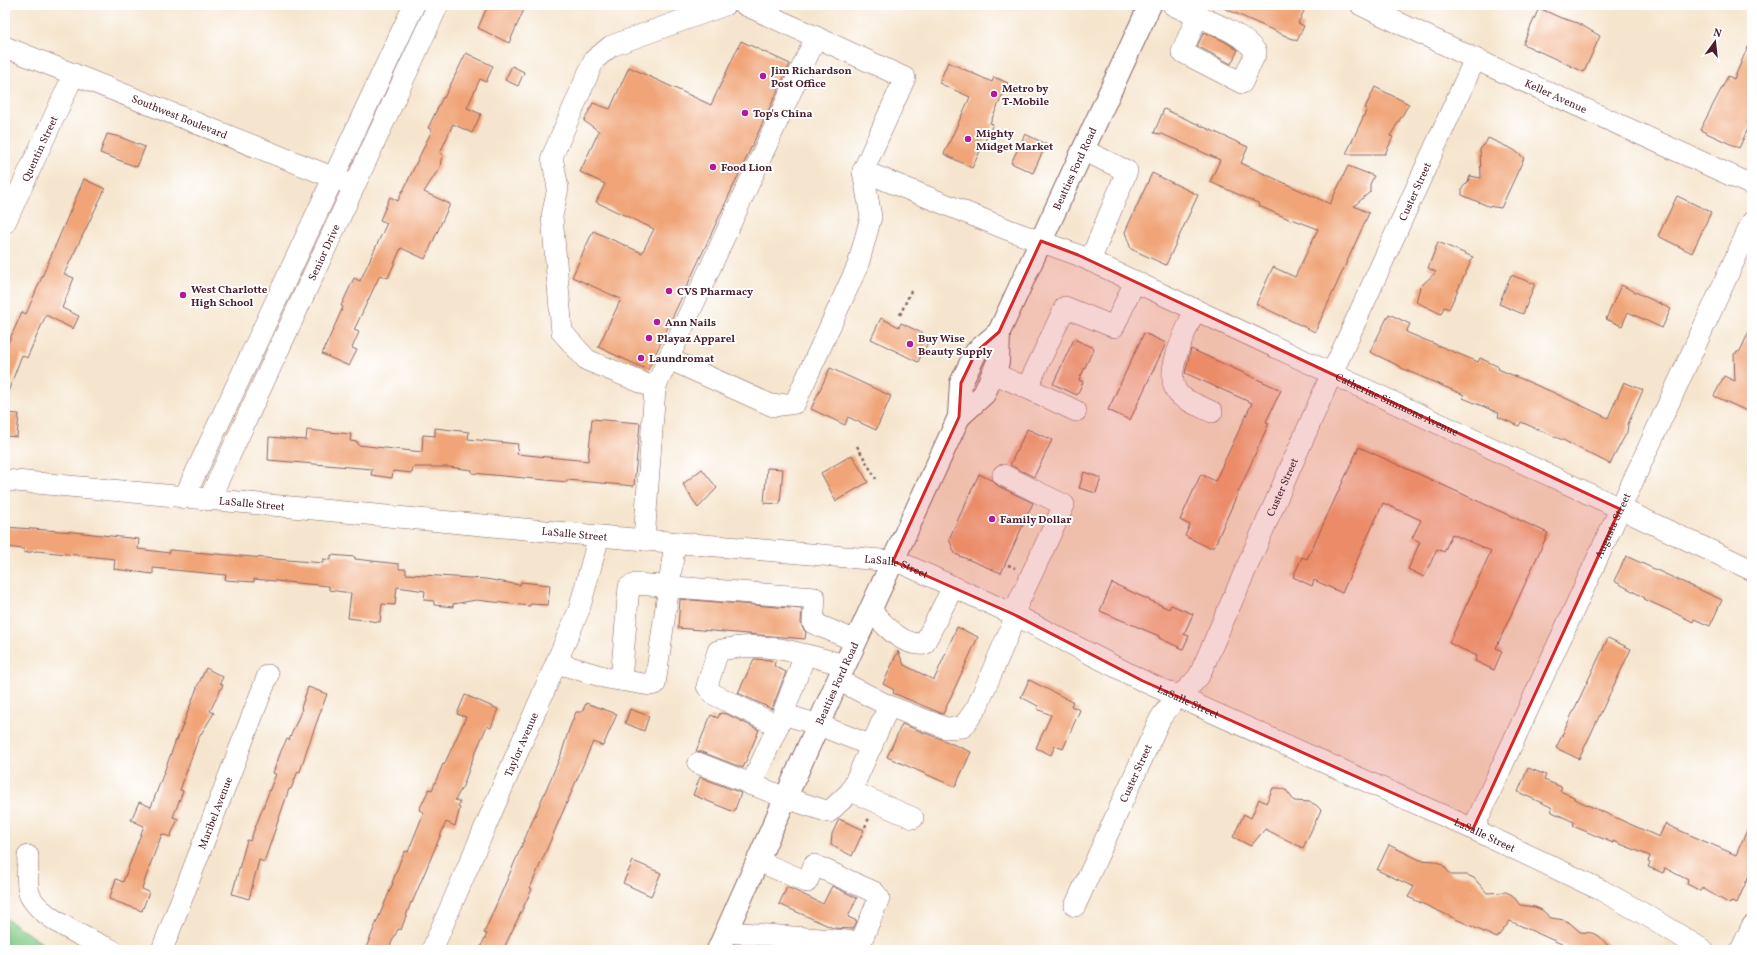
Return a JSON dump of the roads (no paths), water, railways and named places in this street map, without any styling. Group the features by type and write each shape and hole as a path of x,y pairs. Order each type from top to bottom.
{"main road":[{"name":"Beatties Ford Road","path":"959,417 984,394 998,362 999,332 1150,5"},
{"name":"Beatties Ford Road","path":"723,941 841,673 959,417 961,384 976,352 999,332"}],"street":[{"name":"Senior Drive","path":"184,498 414,5"},
{"name":"Senior Drive","path":"209,500 438,5"},
{"path":"655,388 587,360 562,332 552,216 558,188 552,157 594,60 611,46 725,5"},
{"path":"669,359 773,406 795,403 858,266 871,217 863,171 905,78 745,5"},
{"path":"1173,5 1197,17"},
{"name":"Keller Avenue","path":"1360,5 1752,185"},
{"path":"644,540 655,388 816,37"},
{"name":"Southwest Boulevard","path":"5,47 355,186"},
{"name":"Custer Street","path":"1076,906 1160,719 1165,710 1199,676 1332,372 1475,59"},
{"path":"385,68 405,78"},
{"name":"Quentin Street","path":"5,223 74,74"},
{"path":"1083,150 1127,171 1090,261"},
{"name":"Catherine Simmons Avenue","path":"863,171 1090,261 1135,281 1752,570"},
{"name":"Augusta Street","path":"1473,829 1752,222"},
{"path":"1027,388 1065,307 1114,327 1135,281"},
{"path":"1195,310 1174,363 1172,381 1177,393 1212,412"},
{"path":"993,373 1076,411"},
{"path":"872,746 819,725 780,720 713,694 707,686 718,651 737,646 756,646 782,649 805,655 841,673 889,706 946,728 963,727 977,707 1014,615 1064,504 1003,475"},
{"name":"LaSalle Street","path":"5,480 599,536 893,561 906,565 1014,615 1143,681 1473,829 1601,890 1660,923 1703,950"},
{"name":"Taylor Avenue","path":"432,950 580,610 599,536"},
{"path":"557,663 621,680 650,685 656,684 675,542"},
{"path":"621,680 629,587 636,584 815,598 813,623 856,641"},
{"path":"870,610 900,638 916,644 924,644 953,586"},
{"path":"751,784 780,720 805,655"},
{"name":"Maribel Avenue","path":"162,950 268,675"},
{"path":"698,763 786,798 829,812 851,791 889,706"},
{"path":"851,791 913,818"},
{"path":"28,856 27,884 32,899 39,907 87,939 112,950"},
{"path":"723,941 860,942 879,898 874,892 814,866 807,882 758,861"},
{"path":"1741,950 1752,926"}],"place":[{"name":"Jim Richardson Post Office","path":"763,76"},
{"name":"Metro by T-Mobile","path":"994,94"},
{"name":"Top's China","path":"745,113"},
{"name":"Mighty Midget Market","path":"968,139"},
{"name":"Food Lion","path":"713,167"},
{"name":"CVS Pharmacy","path":"669,291"},
{"name":"West Charlotte High School","path":"183,295"},
{"name":"Ann Nails","path":"657,322"},
{"name":"Playaz Apparel","path":"649,338"},
{"name":"Buy Wise Beauty Supply","path":"910,344"},
{"name":"Laundromat","path":"641,358"},
{"name":"Family Dollar","path":"992,519"}]}
